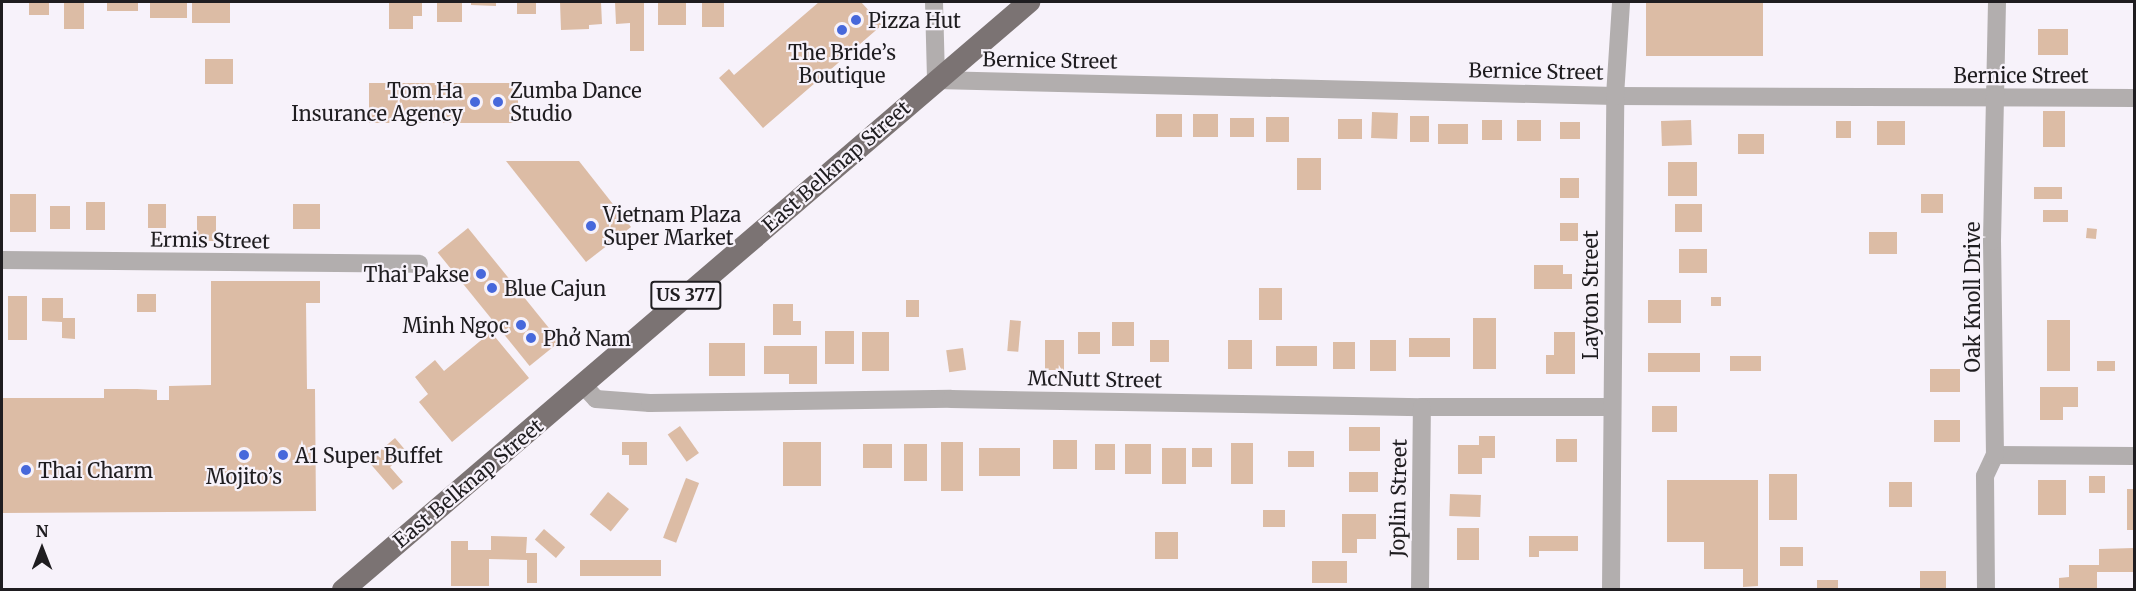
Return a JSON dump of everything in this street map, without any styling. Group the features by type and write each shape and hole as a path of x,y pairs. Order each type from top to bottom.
{"main road":[{"name":"East Belknap Street","path":"344,590 1029,2"}],"street":[{"path":"934,2 936,80"},
{"name":"Layton Street","path":"1611,590 1615,96 1621,2"},
{"name":"Oak Knoll Drive","path":"1986,590 1985,476 1995,455 1992,241 1997,98 1997,2"},
{"name":"Bernice Street","path":"936,80 1615,96 2134,98"},
{"name":"Ermis Street","path":"2,260 419,264"},
{"name":"McNutt Street","path":"583,385 596,399 650,403 951,399 1422,407 1612,407"},
{"name":"Joplin Street","path":"1420,590 1422,407"},
{"path":"1995,455 2134,456"}],"building":[{"path":"29,2 49,2 49,15 29,15"},
{"path":"64,2 84,2 84,29 64,29"},
{"path":"107,2 138,2 138,11 107,11"},
{"path":"150,2 187,2 187,18 150,18"},
{"path":"192,2 230,2 230,23 192,23"},
{"path":"389,2 422,2 422,16 413,16 413,29 389,29"},
{"path":"437,2 462,2 462,22 437,22"},
{"path":"471,2 496,2 496,6 471,5"},
{"path":"517,2 536,2 536,14 517,14"},
{"path":"560,2 601,2 602,24 589,25 589,29 561,30"},
{"path":"615,2 644,2 644,51 630,51 630,23 616,24"},
{"path":"658,2 686,2 686,25 658,25"},
{"path":"702,2 724,2 724,27 702,27"},
{"path":"819,2 861,2 882,25 763,128 719,78 729,69 734,75"},
{"path":"1646,2 1763,2 1763,56 1646,56"},
{"path":"2038,29 2068,29 2068,55 2038,55"},
{"path":"205,59 233,59 233,84 205,84"},
{"path":"369,83 518,83 518,123 369,123"},
{"path":"2043,111 2065,111 2065,147 2043,147"},
{"path":"1372,112 1398,113 1397,139 1371,138"},
{"path":"1156,114 1182,114 1182,137 1156,137"},
{"path":"1193,114 1218,114 1218,137 1193,137"},
{"path":"1410,116 1429,116 1429,142 1410,142"},
{"path":"1266,117 1289,117 1289,142 1266,142"},
{"path":"1230,118 1254,118 1254,137 1230,137"},
{"path":"1338,119 1362,119 1362,139 1338,139"},
{"path":"1482,120 1502,120 1502,140 1482,140"},
{"path":"1517,120 1541,120 1541,141 1517,141"},
{"path":"1691,120 1692,145 1662,146 1661,121"},
{"path":"1836,121 1851,121 1851,138 1836,138"},
{"path":"1877,121 1905,121 1905,145 1877,145"},
{"path":"1560,122 1580,122 1580,139 1560,139"},
{"path":"1438,124 1468,124 1468,144 1438,144"},
{"path":"1738,134 1764,134 1764,154 1738,154"},
{"path":"1297,158 1321,158 1321,190 1297,190"},
{"path":"506,161 579,161 631,227 586,262"},
{"path":"1668,162 1697,162 1697,196 1668,196"},
{"path":"1560,178 1579,178 1579,198 1560,198"},
{"path":"2034,187 2062,187 2062,199 2034,199"},
{"path":"10,194 36,194 36,232 10,232"},
{"path":"1921,194 1943,194 1943,213 1921,213"},
{"path":"86,202 105,202 105,230 86,230"},
{"path":"148,204 166,204 166,228 148,228"},
{"path":"293,204 320,204 320,229 293,229"},
{"path":"1675,204 1702,204 1702,232 1675,232"},
{"path":"50,206 70,206 70,229 50,229"},
{"path":"2043,210 2068,210 2068,222 2043,222"},
{"path":"197,216 216,216 216,241 197,241"},
{"path":"1560,223 1578,223 1578,241 1560,241"},
{"path":"468,228 560,341 530,366 438,253"},
{"path":"2087,228 2097,229 2096,239 2086,238"},
{"path":"1869,232 1897,232 1897,254 1869,254"},
{"path":"1679,249 1707,249 1707,273 1679,273"},
{"path":"1534,265 1563,265 1563,274 1572,274 1572,289 1534,289"},
{"path":"211,281 320,281 320,303 306,303 307,389 315,389 316,511 2,513 2,398 104,398 104,389 137,389 157,390 157,400 169,400 169,386 211,385"},
{"path":"1259,288 1282,288 1282,320 1259,320"},
{"path":"137,294 156,294 156,312 137,312"},
{"path":"8,296 27,296 27,340 8,340"},
{"path":"1711,297 1721,297 1721,306 1711,306"},
{"path":"42,298 63,298 63,318 75,318 75,339 62,338 62,322 42,321"},
{"path":"906,300 919,300 919,317 906,317"},
{"path":"1648,300 1681,300 1681,323 1648,323"},
{"path":"773,304 793,304 793,321 801,321 801,335 773,335"},
{"path":"1473,318 1496,318 1496,369 1473,369"},
{"path":"1010,320 1021,321 1018,352 1007,351"},
{"path":"2047,320 2070,320 2070,371 2047,371"},
{"path":"1112,322 1134,322 1134,346 1112,346"},
{"path":"825,331 854,331 854,364 825,364"},
{"path":"491,332 529,378 452,442 419,402 428,394 415,377 435,360 444,371"},
{"path":"862,332 889,332 889,371 862,371"},
{"path":"1078,332 1100,332 1100,354 1078,354"},
{"path":"1554,332 1575,332 1575,374 1546,374 1546,355 1554,355"},
{"path":"1409,338 1450,338 1450,357 1409,357"},
{"path":"1045,340 1064,340 1064,370 1045,370"},
{"path":"1150,340 1169,340 1169,362 1150,362"},
{"path":"1228,340 1252,340 1252,369 1228,369"},
{"path":"1370,340 1396,340 1396,371 1370,371"},
{"path":"1333,342 1355,342 1355,369 1333,369"},
{"path":"709,343 745,343 745,376 709,376"},
{"path":"764,346 817,346 817,384 789,384 789,374 764,374"},
{"path":"1276,346 1317,346 1317,366 1276,366"},
{"path":"963,348 966,370 949,372 946,350"},
{"path":"1648,353 1700,353 1700,372 1648,372"},
{"path":"1730,356 1761,356 1761,371 1730,371"},
{"path":"2097,361 2115,361 2115,371 2097,371"},
{"path":"1930,369 1960,369 1960,392 1930,392"},
{"path":"2040,387 2078,387 2078,407 2063,407 2063,420 2040,420"},
{"path":"1652,406 1677,406 1677,432 1652,432"},
{"path":"1934,420 1960,420 1960,442 1934,442"},
{"path":"680,426 699,453 687,462 668,435"},
{"path":"1349,427 1380,427 1380,451 1349,451"},
{"path":"1479,436 1495,436 1495,458 1482,458 1482,474 1458,474 1458,445 1479,445"},
{"path":"395,438 407,452 390,467 403,482 393,490 368,461"},
{"path":"1556,439 1577,439 1577,462 1556,462"},
{"path":"1053,440 1077,440 1077,469 1053,469"},
{"path":"622,442 647,442 647,465 629,465 629,455 622,455"},
{"path":"783,442 821,442 821,486 783,486"},
{"path":"941,442 963,442 963,491 941,491"},
{"path":"1231,443 1253,443 1253,484 1231,484"},
{"path":"863,444 892,444 892,468 863,468"},
{"path":"904,444 927,444 927,481 904,481"},
{"path":"1095,444 1115,444 1115,470 1095,470"},
{"path":"1125,444 1151,444 1151,474 1125,474"},
{"path":"979,448 1020,448 1020,476 979,476"},
{"path":"1162,448 1186,448 1186,484 1162,484"},
{"path":"1192,448 1212,448 1212,467 1192,467"},
{"path":"1288,451 1314,451 1314,467 1288,467"},
{"path":"1349,472 1378,472 1378,492 1349,492"},
{"path":"1769,474 1797,474 1797,520 1769,520"},
{"path":"2089,476 2105,476 2105,493 2089,493"},
{"path":"686,478 699,483 676,543 663,538"},
{"path":"1667,480 1758,480 1758,586 1743,587 1743,569 1704,569 1704,542 1667,542"},
{"path":"2038,480 2066,480 2066,515 2038,515"},
{"path":"1889,482 1912,482 1912,507 1889,507"},
{"path":"2127,489 2134,489 2134,530 2127,530"},
{"path":"608,492 629,509 611,532 590,515"},
{"path":"1450,494 1481,495 1480,517 1449,516"},
{"path":"1263,510 1285,510 1285,527 1263,527"},
{"path":"1342,514 1376,514 1376,539 1357,539 1357,553 1342,553"},
{"path":"1457,528 1479,528 1479,560 1457,560"},
{"path":"544,529 565,547 556,558 535,540"},
{"path":"1155,532 1178,532 1178,559 1155,559"},
{"path":"491,536 527,537 526,553 537,553 537,583 527,583 527,560 489,559 489,586 451,586 451,541 468,541 468,550 491,550"},
{"path":"1529,536 1578,536 1578,551 1539,551 1539,557 1529,557"},
{"path":"1780,547 1803,547 1803,566 1780,566"},
{"path":"2134,548 2134,572 2097,572 2097,590 2059,590 2059,578 2069,577 2069,565 2099,565 2099,549"},
{"path":"580,560 661,560 661,576 580,576"},
{"path":"1312,561 1347,561 1347,583 1312,583"},
{"path":"1920,571 1946,571 1946,590 1920,590"},
{"path":"1817,580 1838,580 1838,590 1817,590"}],"place":[{"name":"Pizza Hut","path":"856,20"},
{"name":"The Bride’s Boutique","path":"842,30"},
{"name":"Tom Ha Insurance Agency","path":"475,102"},
{"name":"Zumba Dance Studio","path":"498,102"},
{"name":"Vietnam Plaza Super Market","path":"591,226"},
{"name":"Thai Pakse","path":"481,274"},
{"name":"Blue Cajun","path":"492,288"},
{"name":"Minh Ngọc","path":"521,325"},
{"name":"Phở Nam","path":"531,338"},
{"name":"Mojito’s","path":"244,455"},
{"name":"A1 Super Buffet","path":"283,455"},
{"name":"Thai Charm","path":"26,470"}]}
